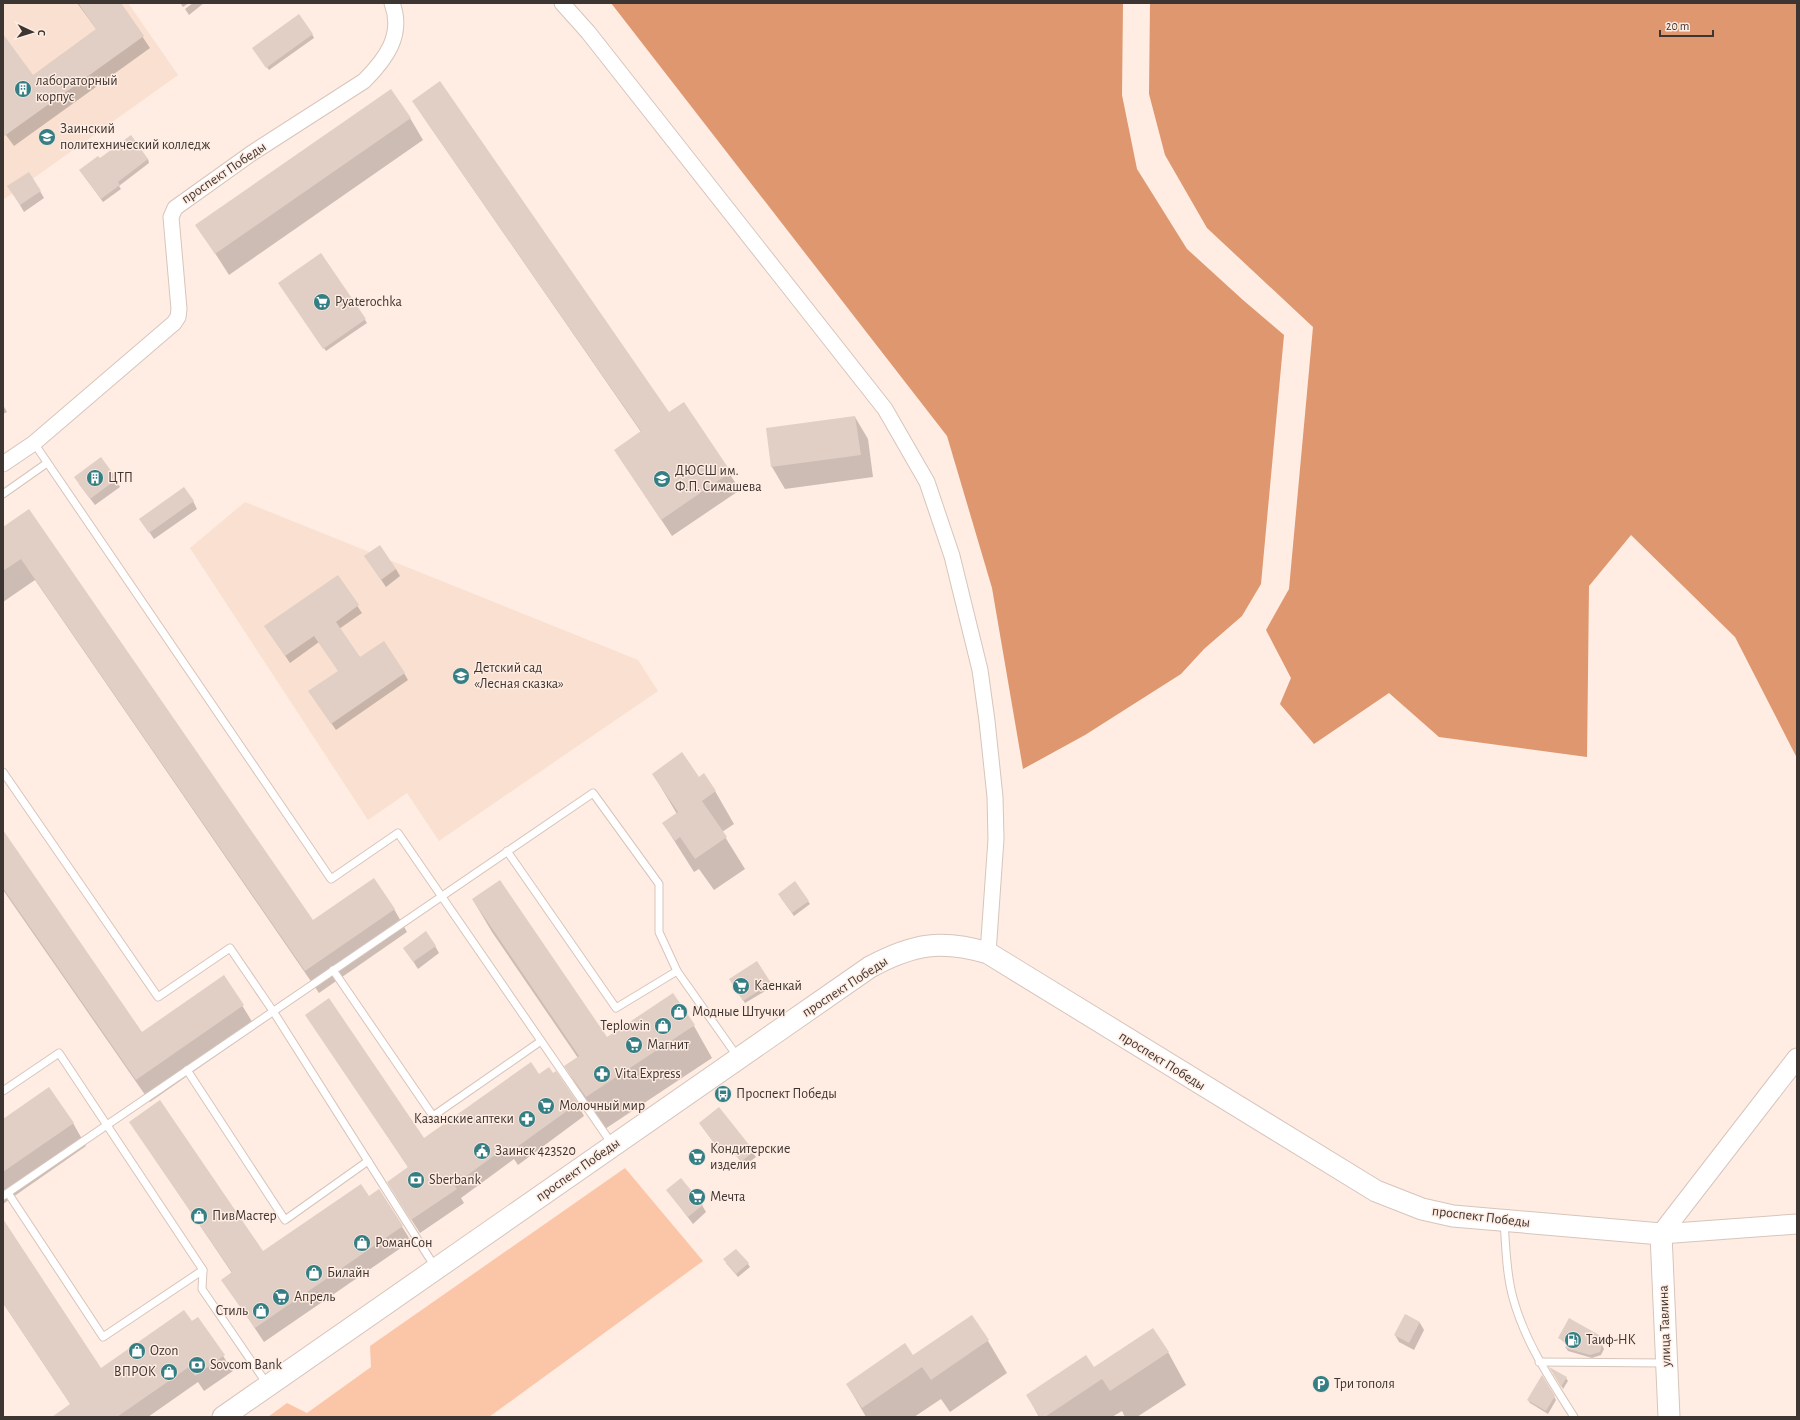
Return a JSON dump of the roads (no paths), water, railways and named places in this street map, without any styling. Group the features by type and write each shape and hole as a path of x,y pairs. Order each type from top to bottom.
{"main road":[{"name":"проспект Победы","path":"223,1417 870,967 893,955 916,947 941,945 965,946 988,953 1376,1191 1422,1209 1453,1216 1504,1222 1661,1234"},
{"name":"улица Тавлина","path":"1661,1234 1669,1417"}],"street":[{"name":"проспект Победы","path":"3,464 34,443 174,323 178,317 179,309 171,217 175,208 252,153 364,80 378,67 394,42 396,22 392,3"},
{"path":"562,3 588,32 885,410 927,482 952,556 980,670 987,721 995,797 996,839 988,953"},
{"path":"1661,1234 1797,1058"},
{"path":"1661,1234 1797,1224"}],"lane":[{"path":"34,443 332,879 398,833 614,1146"},
{"path":"3,494 48,463"},
{"path":"3,772 158,997 230,948 273,1011 436,1269"},
{"path":"203,1270 103,1338 6,1194 593,793 659,884 659,932 677,971 739,1059"},
{"path":"507,851 616,1008 677,971"},
{"path":"333,970 433,1116 541,1041"},
{"path":"3,1091 59,1053 108,1124 203,1270 202,1289 268,1386"},
{"path":"187,1070 285,1220 368,1161"},
{"path":"1504,1222 1508,1272 1513,1297 1520,1319 1539,1362 1574,1417"},
{"path":"1539,1362 1666,1363"}],"place":[{"name":"лабораторный корпус","path":"23,89"},
{"name":"Заинский политехнический колледж","path":"47,137"},
{"name":"Pyaterochka","path":"322,302"},
{"name":"ЦТП","path":"95,478"},
{"name":"ДЮСШ им. Ф.П. Симашева","path":"662,479"},
{"name":"Детский сад «Лесная сказка»","path":"461,676"},
{"name":"Каенкай","path":"741,986"},
{"name":"Модные Штучки","path":"679,1012"},
{"name":"Teplowin","path":"663,1026"},
{"name":"Магнит","path":"634,1045"},
{"name":"Vita Express","path":"602,1074"},
{"name":"Проспект Победы","path":"723,1094"},
{"name":"Молочный мир","path":"546,1106"},
{"name":"Казанские аптеки","path":"527,1119"},
{"name":"Заинск 423520","path":"482,1151"},
{"name":"Кондитерские изделия","path":"697,1157"},
{"name":"Sberbank","path":"416,1180"},
{"name":"Мечта","path":"697,1197"},
{"name":"ПивМастер","path":"199,1216"},
{"name":"РоманСон","path":"362,1243"},
{"name":"Билайн","path":"314,1273"},
{"name":"Апрель","path":"281,1297"},
{"name":"Стиль","path":"261,1311"},
{"name":"Таиф-НК","path":"1573,1340"},
{"name":"Ozon","path":"137,1351"},
{"name":"Sovcom Bank","path":"197,1365"},
{"name":"ВПРОК","path":"169,1372"},
{"name":"Три тополя","path":"1321,1384"}]}
